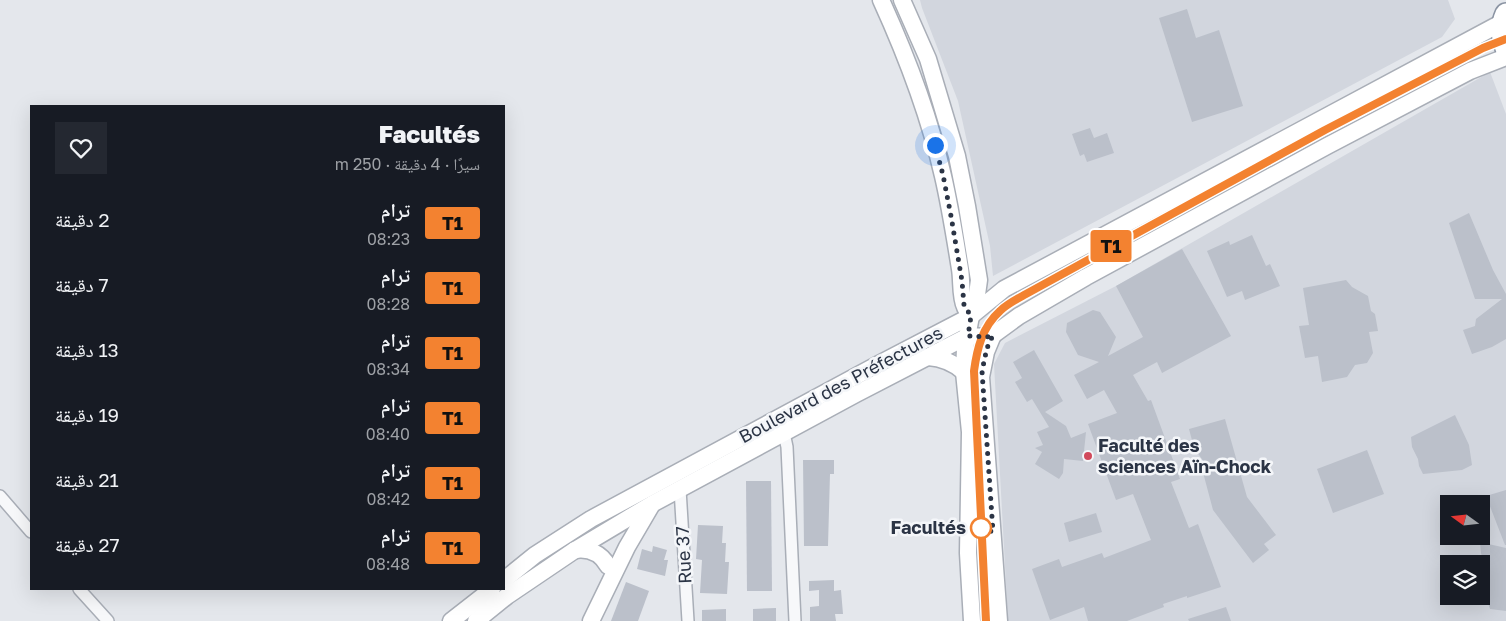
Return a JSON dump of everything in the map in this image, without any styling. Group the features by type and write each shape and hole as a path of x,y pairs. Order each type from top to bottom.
{"highway":[{"path":"1502,13 1503,40 1506,48"}],"street":[{"path":"881,0 900,41 931,130 951,216 964,305 971,316"},
{"path":"902,0 928,59 957,156 979,280 965,348 964,372 970,432 968,553 972,621"},
{"name":"Boulevard des Préfectures","path":"505,579 535,555 591,519 872,367 971,316 1004,289 1488,29 1502,13"},
{"path":"999,621 982,377 986,352 993,335 1019,316 1086,277 1470,71 1506,57"},
{"path":"979,280 990,287 1004,289"},
{"name":"Boulevard des Préfectures","path":"476,621 507,596 575,550 680,488 968,336 987,337 993,335"},
{"path":"928,358 939,358 951,362 964,372"},
{"path":"784,433 787,447 795,621"},
{"path":"591,621 627,547 652,504 653,495 651,487"},
{"name":"Rue 37","path":"680,488 688,621"},
{"path":"0,496 30,531"},
{"path":"581,621 632,516 634,509 630,498"},
{"path":"575,550 592,551 601,557 608,566"},
{"path":"81,590 108,621"},
{"path":"451,621 491,590"}],"shaded area":[{"path":"920,0 1448,0 1455,19 1442,37 993,276 990,246 958,101"},
{"path":"1490,72 1506,114 1506,621 1008,621 994,364 1005,343 1116,286"}],"building":[{"path":"1187,9 1196,38 1219,30 1243,106 1192,122 1159,18"},
{"path":"1090,128 1094,138 1107,133 1114,153 1087,162 1084,154 1080,156 1072,134"},
{"path":"1469,213 1493,270 1506,294 1506,339 1492,347 1472,354 1463,330 1475,326 1476,319 1502,299 1475,299 1449,223"},
{"path":"1252,235 1266,266 1270,264 1280,286 1245,300 1242,291 1227,297 1207,251 1229,241 1230,245"},
{"path":"1182,249 1231,336 1162,373 1157,362 1133,375 1148,401 1151,400 1180,479 1171,482 1189,528 1198,524 1221,587 1163,604 1164,607 1127,621 1088,621 1084,607 1050,620 1032,569 1059,559 1062,567 1102,553 1104,558 1151,540 1133,494 1116,500 1088,424 1117,413 1104,390 1087,399 1074,375 1099,362 1078,355 1066,332 1067,323 1093,310 1100,312 1116,337 1108,356 1143,337 1116,286"},
{"path":"1346,280 1352,287 1368,296 1371,311 1375,314 1378,331 1369,332 1373,353 1367,363 1355,365 1347,377 1322,382 1318,356 1305,358 1299,326 1309,325 1303,288"},
{"path":"1034,350 1063,401 1045,412 1066,426 1071,438 1086,432 1083,461 1064,459 1063,473 1059,479 1035,464 1042,452 1035,448 1043,445 1037,432 1049,427 1032,399 1027,402 1015,382 1022,378 1013,362"},
{"path":"1455,415 1469,445 1472,465 1462,470 1423,474 1412,447 1411,437"},
{"path":"1225,419 1247,497 1276,535 1264,544 1269,550 1253,563 1213,510 1201,465 1204,462 1194,448 1189,429"},
{"path":"1367,450 1384,494 1333,513 1317,469"},
{"path":"803,460 834,460 834,474 830,474 828,546 804,546"},
{"path":"746,481 771,481 772,591 747,591"},
{"path":"1506,490 1506,545 1490,506 1489,495"},
{"path":"1096,513 1102,532 1069,542 1064,523"},
{"path":"698,525 723,526 722,543 726,543 725,562 729,562 727,594 700,593 702,560 696,559"},
{"path":"1490,544 1506,548 1506,611 1490,609 1490,555 1482,555 1480,545"},
{"path":"653,546 667,550 664,560 668,560 665,576 637,569 642,549 652,552"},
{"path":"834,580 834,591 841,590 843,614 835,614 836,621 810,621 810,607 819,606 819,590 809,591 809,581"},
{"path":"626,582 649,591 638,621 611,621"},
{"path":"1226,607 1231,621 1189,621 1188,619"},
{"path":"776,608 776,621 753,621 753,609"},
{"path":"726,609 726,621 702,621 702,610"}],"tram line":[{"path":"986,621 973,371 981,339 994,317 1003,308 1016,300 1325,130 1483,48 1506,39"},
{"name":"T1","path":"986,621 974,371 976,354 982,337 999,312 1026,294 1325,130 1483,48 1506,39"}],"place":[{"name":"Faculté des sciences Aïn-Chock","path":"1088,456"},
{"name":"Facultés","path":"981,528"}],"route":[{"path":"935,145 951,216 964,305 971,316 968,336 987,337 993,335 987,348 982,371 993,532 981,528"}]}
